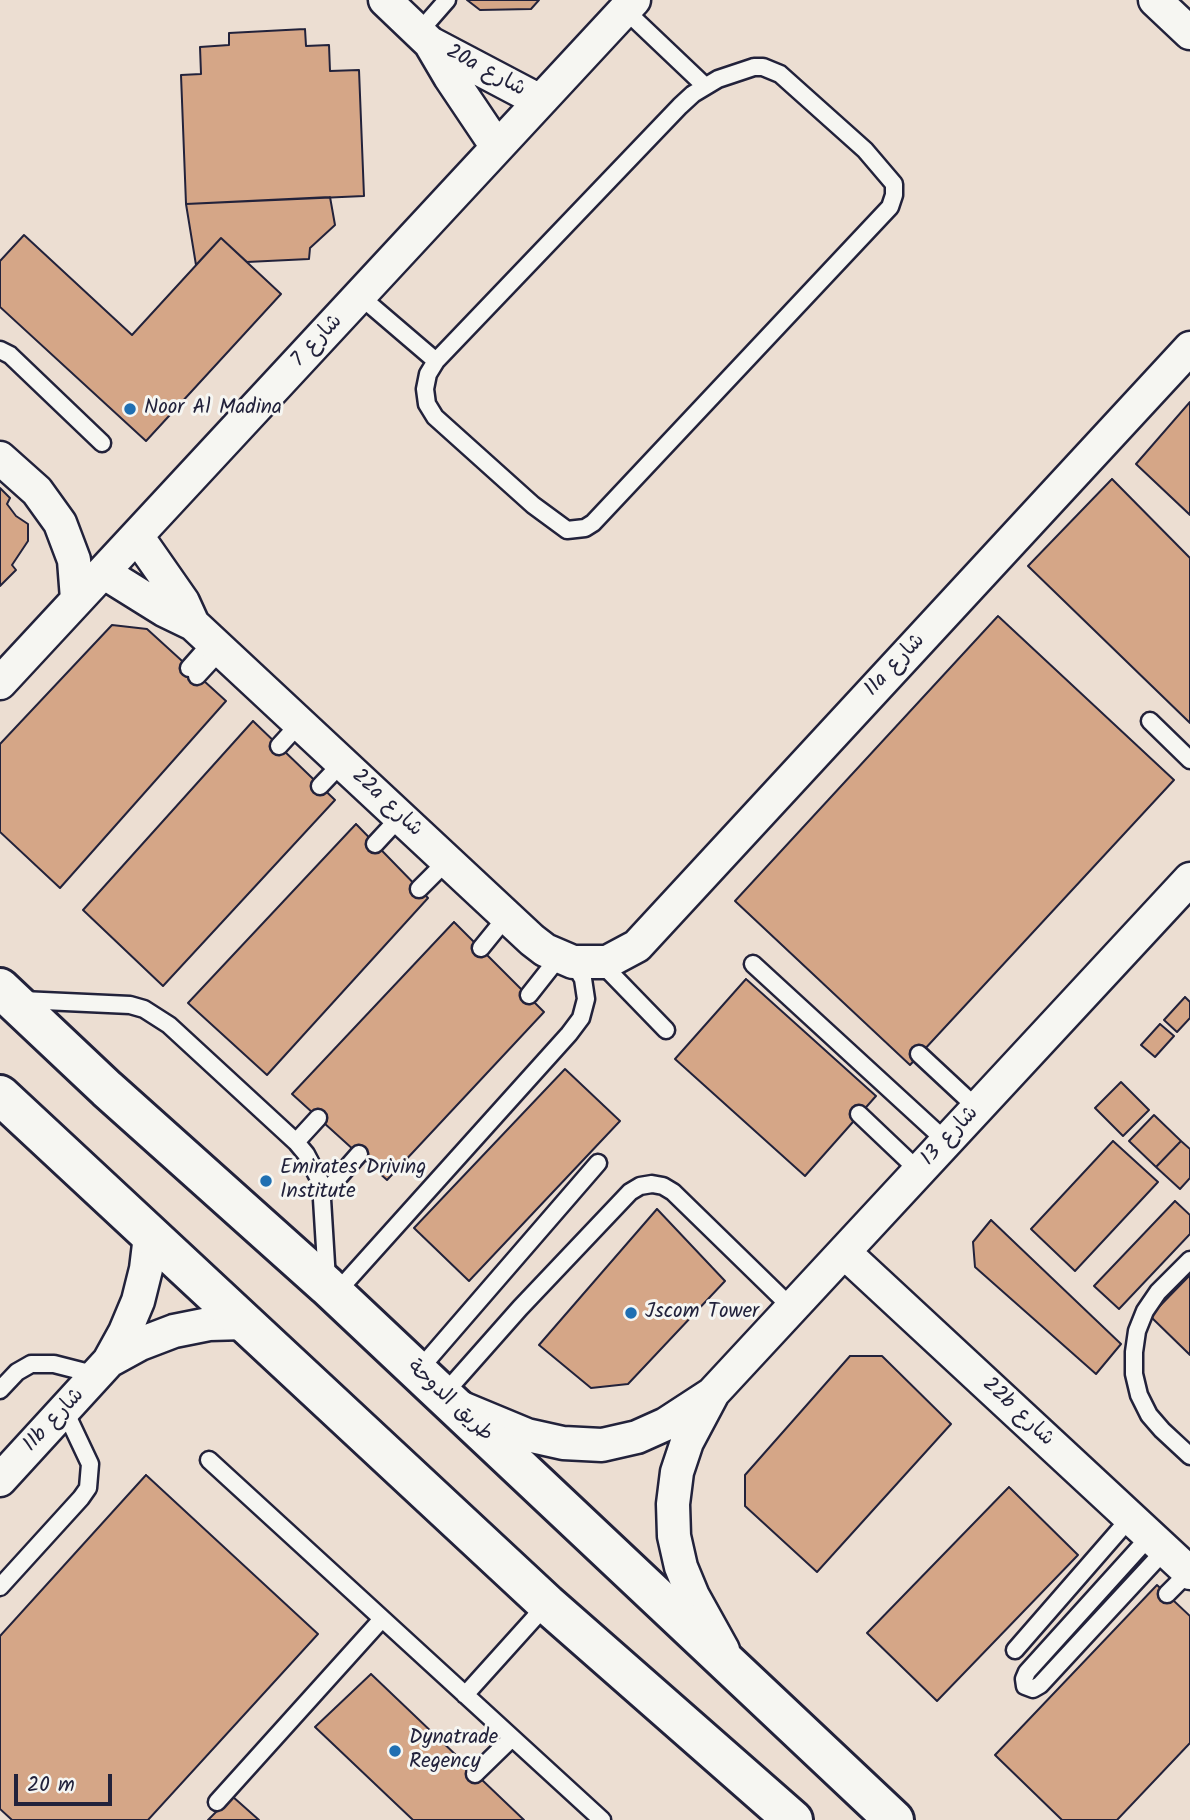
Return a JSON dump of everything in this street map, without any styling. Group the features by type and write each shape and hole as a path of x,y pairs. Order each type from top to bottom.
{"main road":[{"name":"طريق الدوحة","path":"6,994 438,1390 736,1674 894,1820"},
{"path":"0,1095 547,1604 793,1820"}],"street":[{"name":"20a شارع","path":"384,0 425,38 540,101"},
{"path":"1155,0 1190,33"},
{"name":"شارع 7","path":"0,682 630,5"},
{"name":"20a شارع","path":"425,38 497,147"},
{"name":"11a شارع","path":"580,961 622,955 649,933 1190,348"},
{"path":"0,458 37,491 60,523 74,560 77,599"},
{"name":"22a شارع","path":"137,536 209,639 290,735 342,763 532,940 580,961"},
{"name":"22a شارع","path":"103,572 209,639"},
{"name":"شارع 13","path":"438,1390 527,1435 563,1443 602,1445 637,1437 666,1424 712,1394 1190,879"},
{"name":"11b شارع","path":"0,1480 103,1368 125,1332 138,1301 150,1236"},
{"name":"22b شارع","path":"844,1252 1189,1573"},
{"name":"11b شارع","path":"103,1368 140,1344 173,1331 209,1324 245,1323"},
{"name":"شارع 13","path":"712,1394 687,1442 677,1472 673,1504 674,1536 681,1567 693,1596 736,1674"}],"lane":[{"path":"425,38 447,0"},
{"path":"630,5 705,86"},
{"path":"763,67 780,74 865,150 894,184 890,207 882,217 593,523 576,530 567,530 559,525 435,417 427,404 425,389 428,374 436,361 680,106 705,86 731,74 763,67"},
{"path":"360,296 436,361"},
{"path":"0,350 10,355 102,443"},
{"path":"193,672 209,639"},
{"path":"1150,722 1190,760"},
{"path":"320,786 342,763"},
{"path":"375,844 400,817"},
{"path":"419,889 447,861"},
{"path":"481,948 507,916"},
{"path":"528,995 580,961"},
{"path":"580,961 666,1030"},
{"path":"330,1291 569,1034 581,1018 586,999 580,961"},
{"path":"753,964 947,1142"},
{"path":"6,994 144,1009 169,1025 296,1142 315,1168 323,1195 330,1291"},
{"path":"919,1054 978,1108"},
{"path":"859,1114 919,1171"},
{"path":"296,1142 318,1118"},
{"path":"323,1195 359,1154"},
{"path":"438,1390 598,1163"},
{"path":"438,1390 630,1192 640,1186 652,1184 673,1192 792,1308"},
{"path":"1190,1260 1158,1292 1146,1311 1134,1352 1137,1385 1149,1415 1184,1451 1190,1433"},
{"path":"0,1390 23,1367 39,1363 103,1368"},
{"path":"0,1587 88,1488 90,1465 65,1410"},
{"path":"209,1460 602,1820"},
{"path":"1149,1535 1040,1685 1033,1689 1026,1686 1024,1679 1027,1672 1149,1535"},
{"path":"1015,1650 1149,1535"},
{"path":"1167,1594 1189,1573"},
{"path":"465,1695 547,1604"},
{"path":"217,1802 382,1619"},
{"path":"475,1774 512,1738"}],"building":[{"path":"467,0 539,0 531,9 480,10"},
{"path":"305,29 306,46 329,45 330,71 359,70 364,196 186,204 181,75 201,74 200,47 229,45 229,33"},
{"path":"330,197 335,225 310,248 309,259 247,262 221,238 196,265 186,204"},
{"path":"24,235 132,335 221,238 281,294 146,441 0,307 0,261"},
{"path":"1190,402 1190,515 1136,464"},
{"path":"1112,479 1190,558 1190,723 1028,566"},
{"path":"0,488 10,498 7,504 16,516 28,524 28,541 12,565 16,570 0,586"},
{"path":"998,616 1174,780 910,1065 735,901"},
{"path":"112,625 147,629 226,701 60,888 0,832 0,744"},
{"path":"253,721 335,800 163,986 83,910"},
{"path":"356,824 428,898 267,1075 188,1003"},
{"path":"454,922 544,1012 387,1180 292,1094"},
{"path":"746,979 876,1096 805,1176 675,1059"},
{"path":"1185,997 1190,1002 1190,1018 1177,1032 1164,1020"},
{"path":"1160,1024 1174,1036 1155,1057 1141,1045"},
{"path":"565,1069 620,1121 469,1281 414,1228"},
{"path":"1121,1082 1149,1110 1123,1136 1095,1108"},
{"path":"1154,1115 1181,1141 1156,1167 1129,1141"},
{"path":"1113,1141 1158,1182 1075,1271 1031,1229"},
{"path":"1181,1141 1190,1149 1190,1178 1180,1189 1156,1167"},
{"path":"1175,1201 1190,1215 1190,1234 1119,1309 1094,1286"},
{"name":"Jscom Tower","path":"657,1209 725,1281 628,1384 591,1388 539,1345"},
{"path":"991,1220 1121,1344 1096,1374 975,1267 973,1242"},
{"path":"1190,1275 1190,1355 1150,1316"},
{"path":"850,1356 882,1356 951,1424 817,1572 745,1506 745,1475"},
{"path":"146,1475 318,1634 148,1820 12,1820 0,1809 0,1636"},
{"path":"1009,1487 1078,1555 937,1701 867,1633"},
{"path":"1157,1585 1190,1616 1190,1743 1117,1820 1062,1820 995,1755"},
{"name":"Dynatrade Regency","path":"371,1674 524,1820 413,1820 315,1727"},
{"path":"232,1796 259,1820 208,1820"}],"place":[{"name":"Noor Al Madina","path":"130,409"},
{"name":"Emirates Driving Institute","path":"266,1181"},
{"name":"Jscom Tower","path":"631,1313"},
{"name":"Dynatrade Regency","path":"395,1751"}]}
